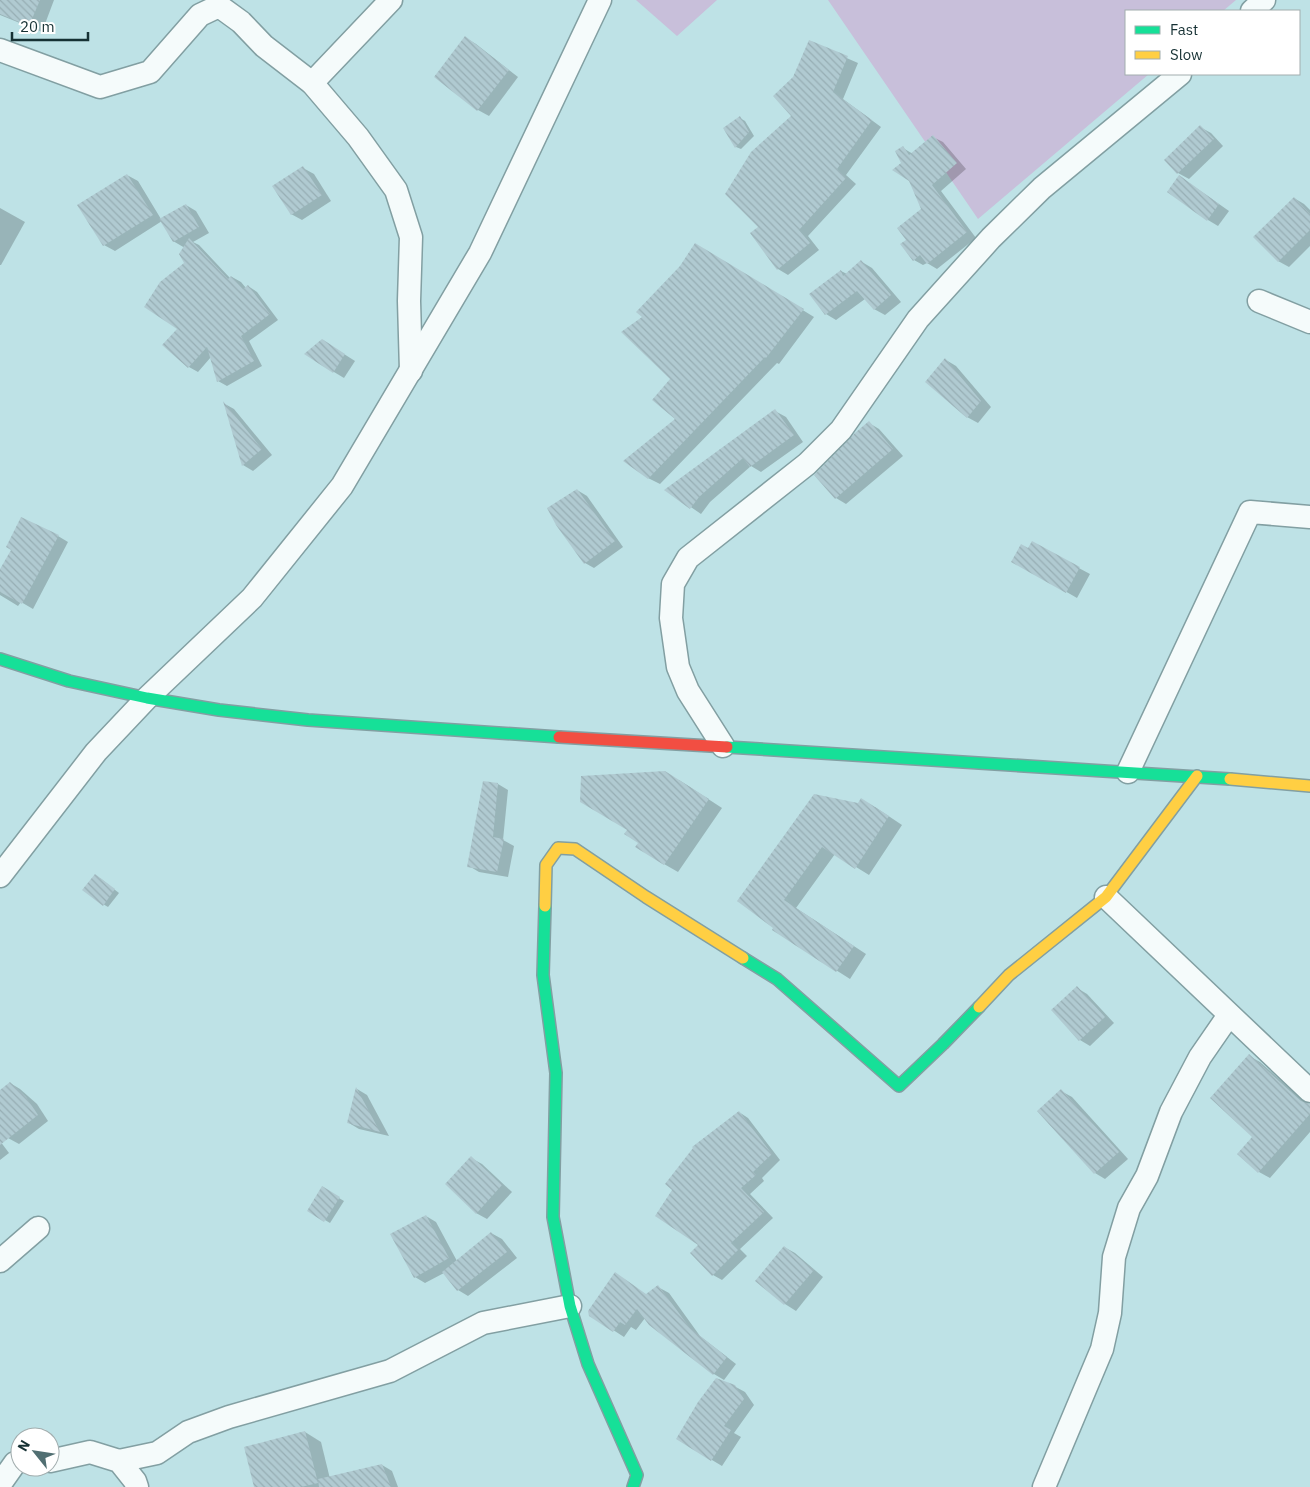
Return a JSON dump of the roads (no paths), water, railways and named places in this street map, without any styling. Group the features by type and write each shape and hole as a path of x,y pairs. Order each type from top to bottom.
{"street":[{"path":"312,83 391,0"},
{"path":"0,876 96,752 146,698 252,598 342,486 480,253 600,0"},
{"path":"1253,10 1264,0"},
{"path":"0,50 100,87 150,72 200,16 217,3 241,22 264,46 312,83 358,138 396,190 411,237 409,301 411,371"},
{"path":"723,746 688,691 678,667 670,618 673,584 688,558 807,464 841,430 918,319 991,238 1042,188 1179,75"},
{"path":"1259,301 1310,322"},
{"path":"1128,772 1250,512 1310,518"},
{"path":"0,659 69,681 146,698 219,710 308,720 1197,776 1310,786"},
{"path":"633,1487 636,1474 588,1364 570,1306 553,1217 556,1073 543,975 546,865 558,848 575,849 646,897 776,979 899,1086 943,1044 1009,975 1106,897 1197,776"},
{"path":"1106,897 1310,1091"},
{"path":"1044,1487 1102,1349 1110,1313 1114,1257 1129,1208 1147,1176 1171,1112 1200,1057 1229,1015"},
{"path":"0,1261 38,1228"},
{"path":"60,1459 90,1452 119,1461 157,1453 188,1432 229,1417 390,1371 483,1323 570,1306"},
{"path":"119,1461 138,1487"},
{"path":"0,1481 3,1480 10,1466"}]}
